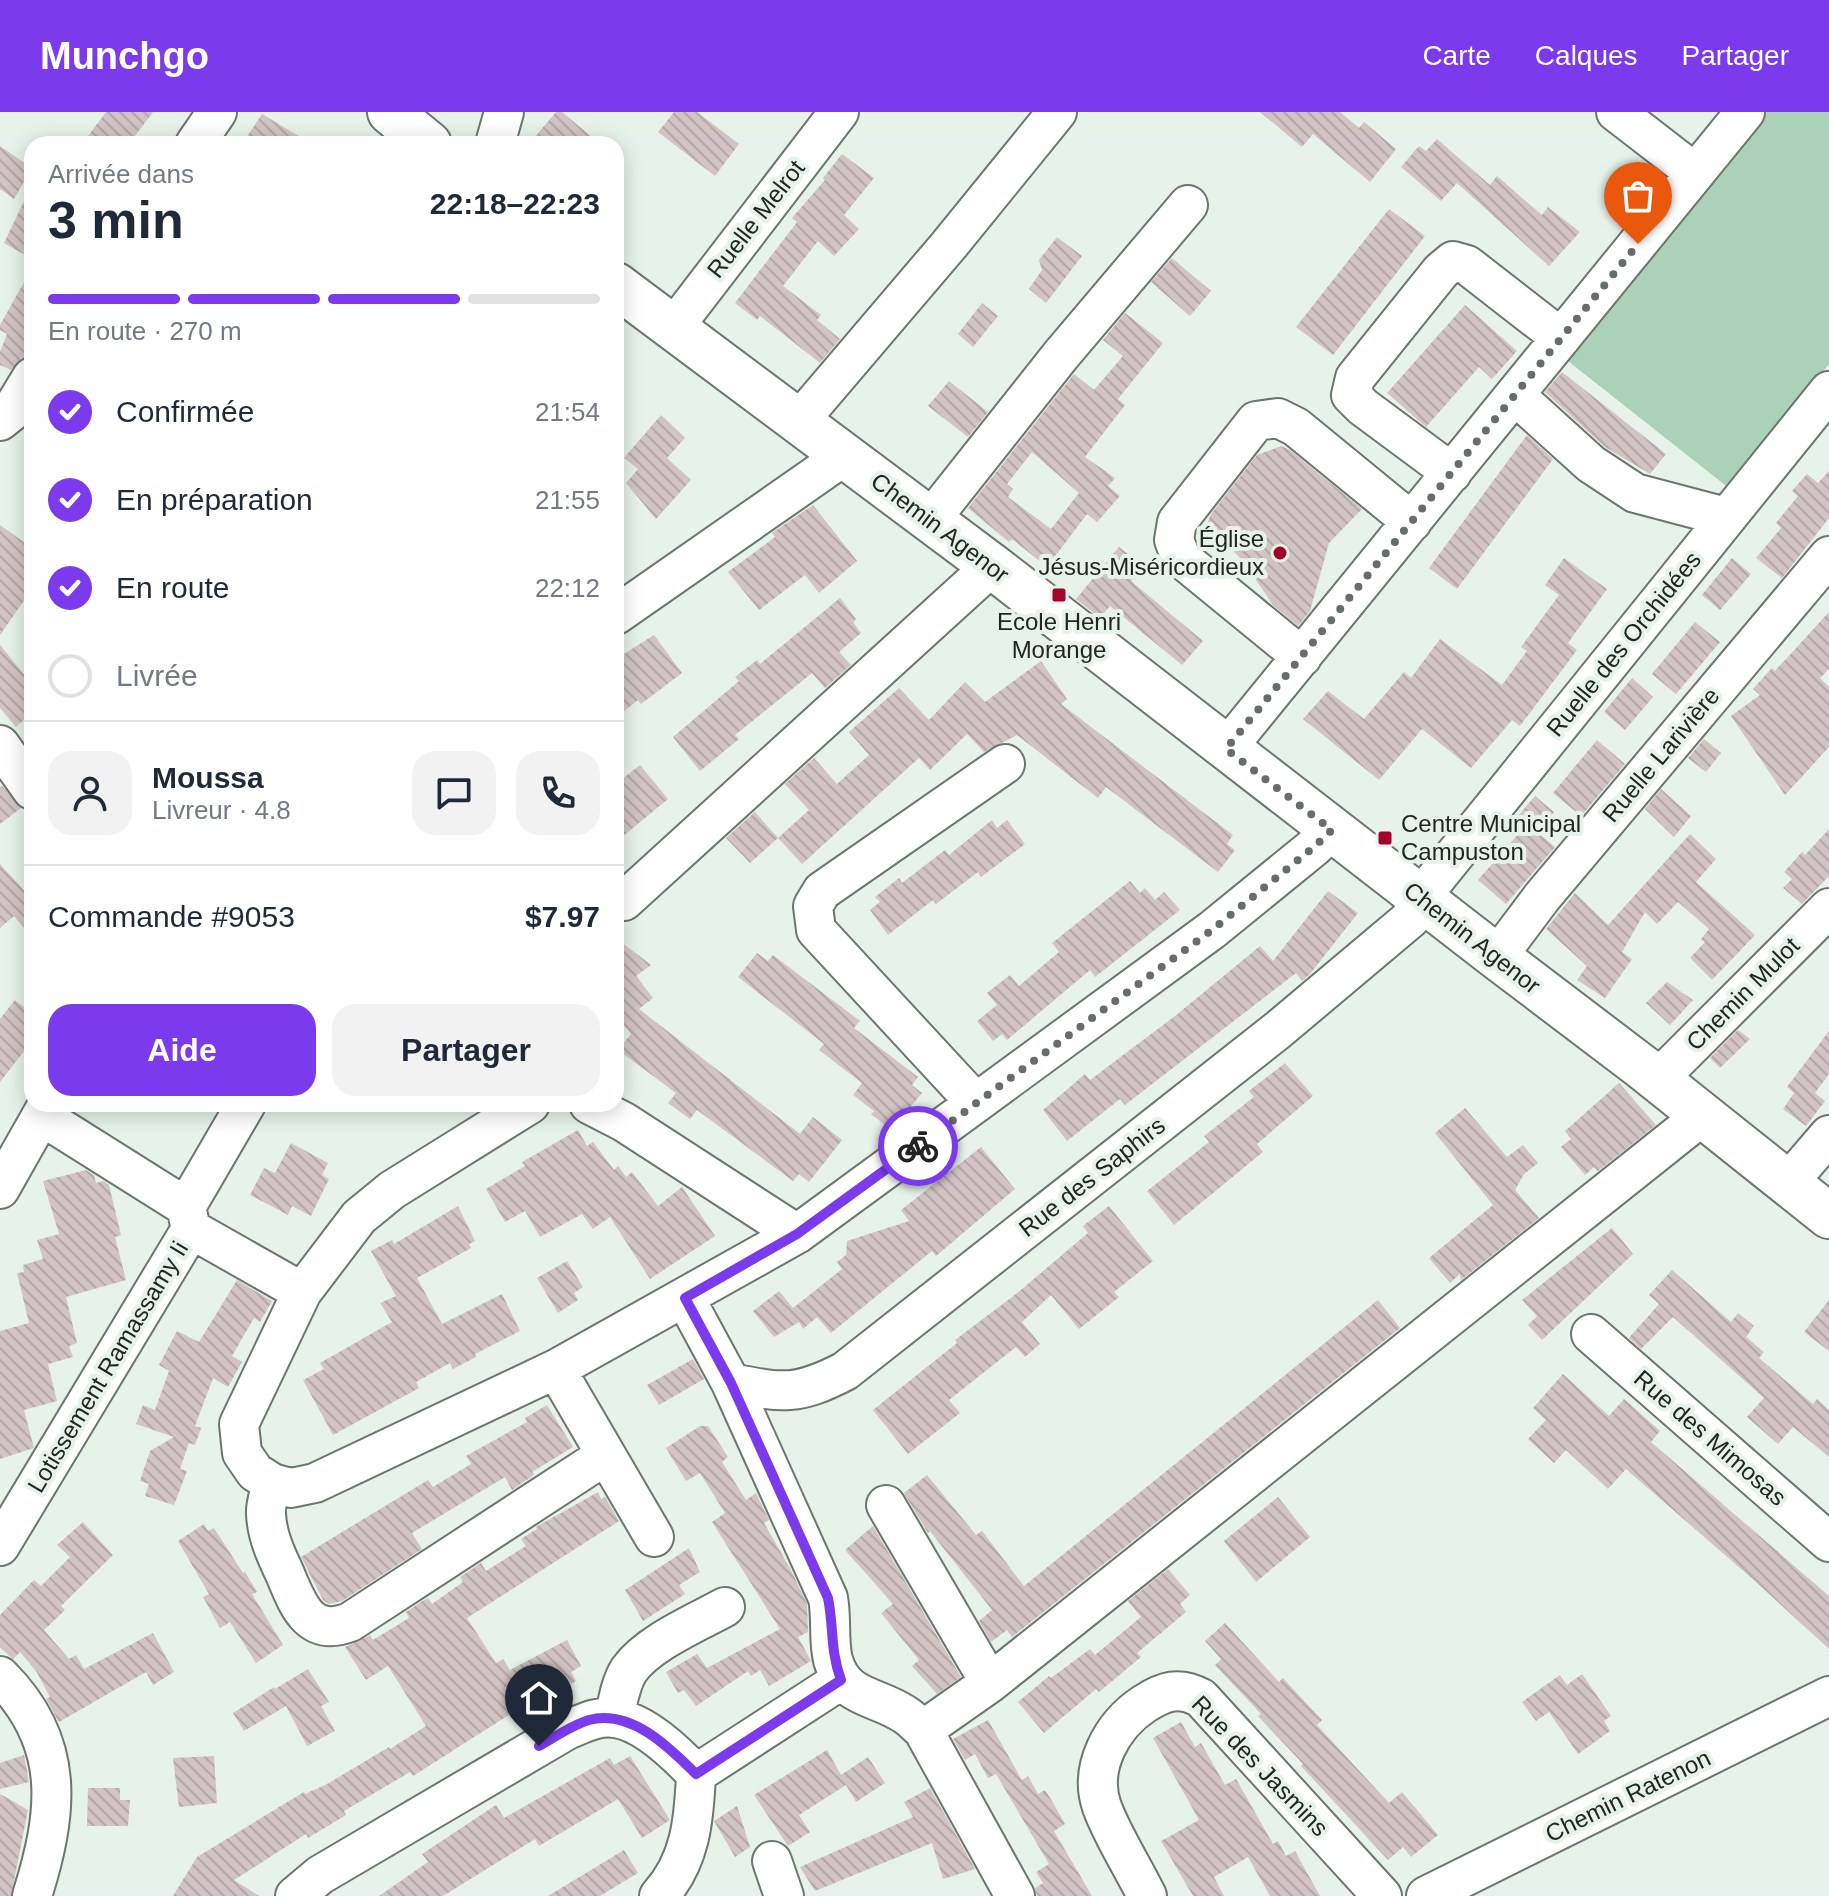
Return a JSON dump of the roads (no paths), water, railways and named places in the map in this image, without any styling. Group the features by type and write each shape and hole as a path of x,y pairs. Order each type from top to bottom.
{"main road":[{"path":"390,112 419,136"},
{"name":"Chemin Agenor","path":"624,291 931,519 1658,1079 1829,1216"}],"street":[{"path":"200,136 217,112"},
{"path":"497,136 504,112"},
{"name":"Ruelle Melrot","path":"674,327 839,112"},
{"path":"799,421 1057,112"},
{"path":"1616,112 1695,173"},
{"path":"1226,749 1745,112"},
{"path":"931,519 1061,355 1188,205"},
{"path":"1452,473 1351,395 1355,378 1441,271 1453,261 1467,265 1561,338"},
{"name":"Ruelle des Orchidées","path":"1420,898 1829,391"},
{"path":"1516,396 1591,464 1635,493 1726,517"},
{"path":"14,421 24,397"},
{"path":"1302,657 1181,558 1174,540 1177,522 1256,421 1278,418 1296,427 1412,522"},
{"path":"624,609 844,456"},
{"name":"Ruelle Larivière","path":"1497,957 1542,897 1829,556"},
{"path":"624,901 992,566"},
{"path":"0,745 24,779"},
{"path":"976,1103 816,930 813,906 822,891 1005,764"},
{"path":"517,1112 381,1199 359,1217 302,1292 239,1424 242,1453 255,1472 272,1483 291,1488 315,1483 556,1369 797,1234 1212,930 1332,830"},
{"name":"Rue des Saphirs","path":"731,1383 791,1391 816,1386 845,1371 1278,1030 1410,919 1420,898"},
{"name":"Chemin Mulot","path":"1658,1079 1829,908"},
{"path":"0,1189 45,1112"},
{"name":"Lotissement Ramassamy Ii","path":"49,1112 188,1218 302,1292"},
{"path":"188,1218 242,1112"},
{"path":"605,1112 797,1234"},
{"path":"923,1730 990,1683 1702,1116"},
{"path":"1787,1184 1829,1135"},
{"name":"Lotissement Ramassamy Ii","path":"0,1546 188,1218"},
{"path":"685,1298 731,1383 828,1598 833,1657 841,1680 855,1692 903,1713 923,1730 1015,1896"},
{"name":"Rue des Mimosas","path":"1591,1334 1829,1542"},
{"path":"556,1369 654,1537"},
{"path":"272,1483 265,1511 270,1542 301,1611 327,1627 339,1626 350,1622 606,1455"},
{"path":"886,1505 990,1683"},
{"path":"614,1718 619,1691 629,1671 644,1653 725,1607"},
{"path":"0,1676 35,1720 50,1763 52,1819 32,1896"},
{"path":"696,1774 841,1680"},
{"name":"Rue des Jasmins","path":"1147,1896 1101,1805 1099,1778 1103,1753 1117,1729 1134,1711 1172,1690 1189,1691 1201,1698 1382,1896"},
{"name":"Chemin Ratenon","path":"1426,1896 1829,1696"},
{"path":"295,1896 320,1875 567,1730 588,1721 614,1718 631,1723 672,1749 696,1774 694,1815 685,1856 659,1896"}],"place":[{"name":"Église Jésus-Miséricordieux","path":"1280,553"},
{"name":"Ecole Henri Morange","path":"1059,595"},
{"name":"Centre Municipal Campuston","path":"1385,838"}]}
